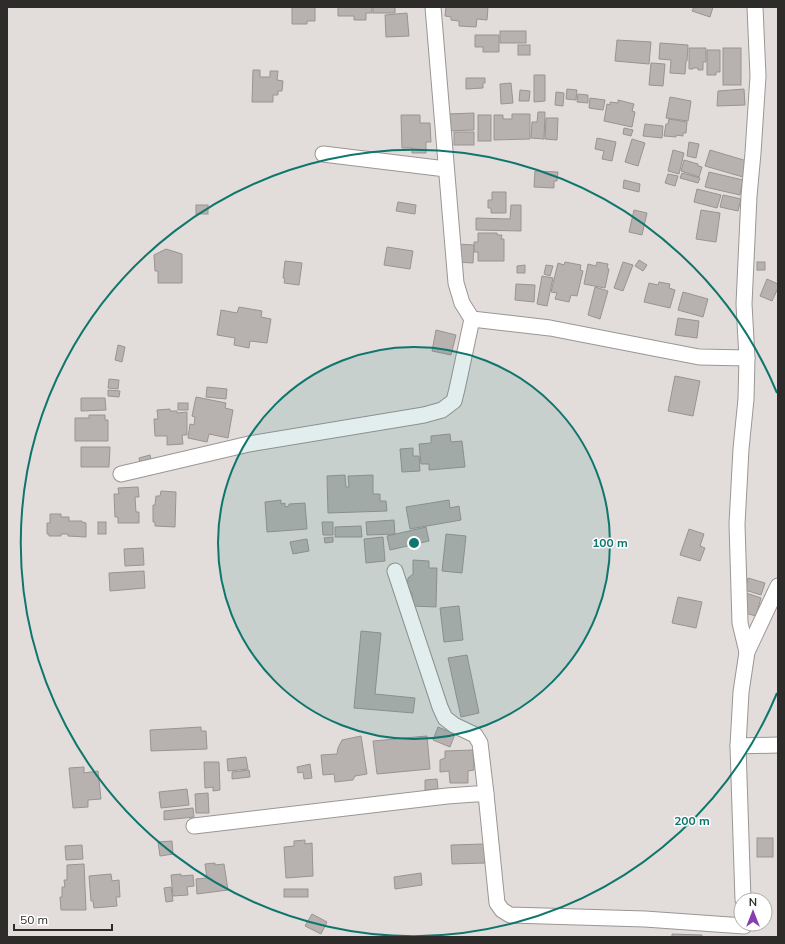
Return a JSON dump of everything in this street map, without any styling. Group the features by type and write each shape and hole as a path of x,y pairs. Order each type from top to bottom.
{"street":[{"path":"121,474 249,444 424,415 442,410 454,401 472,319 462,304 456,283 433,7"},
{"path":"747,652 740,623 737,524 741,449 746,399 747,358 744,304 749,196 758,76 755,7"},
{"path":"323,154 446,169"},
{"path":"472,319 550,328 699,357 747,358"},
{"path":"395,571 445,718 454,725 475,735 480,743 497,903 502,910 510,915 645,919 733,928"},
{"path":"743,892 738,746 742,692 747,652 778,586"},
{"path":"738,746 778,745"},
{"path":"194,826 446,796 486,794"}],"building":[{"path":"292,7 315,7 315,21 307,21 307,24 292,24"},
{"path":"338,7 372,7 372,13 366,13 366,20 354,20 354,16 338,16"},
{"path":"373,7 395,7 395,13 373,13"},
{"path":"446,7 488,7 487,20 477,19 476,27 459,26 459,21 451,20 451,17 445,16"},
{"path":"694,7 713,7 710,17 692,11"},
{"path":"407,13 409,36 386,37 385,15"},
{"path":"500,31 526,31 526,43 500,43"},
{"path":"475,35 499,35 499,52 483,52 483,47 475,47"},
{"path":"617,40 651,42 649,64 615,61"},
{"path":"660,43 688,45 685,74 670,73 671,60 659,59"},
{"path":"518,45 530,45 530,55 518,55"},
{"path":"689,48 706,48 706,62 703,62 703,70 698,70 698,68 689,69"},
{"path":"723,48 741,48 741,85 723,85"},
{"path":"707,50 720,50 720,72 716,72 716,75 707,75"},
{"path":"651,63 665,64 663,86 649,85"},
{"path":"253,70 260,70 260,77 270,77 270,71 278,71 277,80 283,81 282,91 278,91 278,95 273,95 273,102 252,102"},
{"path":"534,75 545,75 545,101 534,102"},
{"path":"466,78 485,78 483,88 466,89"},
{"path":"511,83 513,103 501,104 500,84"},
{"path":"567,89 577,90 576,100 566,99"},
{"path":"744,89 745,105 717,106 718,91"},
{"path":"520,90 530,91 529,101 519,101"},
{"path":"556,92 564,93 563,106 555,105"},
{"path":"578,94 588,95 588,103 577,102"},
{"path":"670,97 691,101 688,121 666,118"},
{"path":"590,98 605,100 603,110 589,108"},
{"path":"618,100 634,104 632,111 635,112 632,127 604,121 607,104 610,105 610,102 618,103"},
{"path":"538,112 545,112 544,139 531,138 532,122 537,122"},
{"path":"474,113 474,130 447,131 447,114"},
{"path":"512,114 530,114 530,139 494,140 494,115 503,115 503,119 512,119"},
{"path":"401,115 420,115 420,123 430,123 431,142 426,142 426,153 412,153 412,148 402,148"},
{"path":"478,115 491,115 491,141 478,141"},
{"path":"546,118 558,118 557,140 545,139"},
{"path":"669,119 687,122 686,133 683,133 683,136 664,136 666,124 668,124"},
{"path":"645,124 663,126 662,138 643,136"},
{"path":"624,128 633,130 631,136 623,134"},
{"path":"454,132 474,132 474,145 454,145"},
{"path":"597,138 616,142 612,161 602,159 604,151 595,149"},
{"path":"632,139 645,143 638,166 625,162"},
{"path":"689,142 699,144 696,158 687,156"},
{"path":"673,150 684,153 679,174 668,171"},
{"path":"710,150 747,161 743,177 705,166"},
{"path":"684,160 698,164 698,166 702,167 699,177 681,171"},
{"path":"535,171 558,172 557,181 554,181 554,188 534,187"},
{"path":"709,172 743,180 740,195 705,187"},
{"path":"682,173 700,178 698,183 680,178"},
{"path":"668,174 678,176 675,186 665,183"},
{"path":"624,180 640,184 639,192 623,188"},
{"path":"697,189 721,195 717,208 694,202"},
{"path":"492,192 506,192 506,213 491,213 491,208 488,208 488,200 492,200"},
{"path":"723,195 741,199 738,211 720,207"},
{"path":"398,202 416,205 415,214 396,211"},
{"path":"196,205 208,205 208,214 196,214"},
{"path":"511,205 521,205 521,231 476,230 476,218 510,219"},
{"path":"634,210 647,213 642,235 629,232"},
{"path":"701,210 720,213 716,242 696,239"},
{"path":"478,233 497,233 497,235 502,235 501,239 504,239 504,261 478,261 478,252 474,252 474,242 478,242"},
{"path":"457,244 474,245 473,263 457,262"},
{"path":"387,247 413,251 410,269 384,265"},
{"path":"166,249 182,254 182,283 158,283 158,271 155,271 154,255"},
{"path":"639,260 647,265 643,271 635,266"},
{"path":"285,261 302,263 299,285 284,283 285,279 283,278"},
{"path":"565,262 581,265 580,270 583,271 577,296 571,295 569,302 555,299 557,293 551,292 558,263 564,265"},
{"path":"597,262 608,264 607,268 609,269 605,288 584,284 588,264 596,266"},
{"path":"623,262 633,265 623,291 614,288"},
{"path":"757,262 765,262 765,270 757,270"},
{"path":"525,265 525,273 517,273 517,266"},
{"path":"546,265 553,266 550,276 544,274"},
{"path":"542,276 553,278 547,306 537,304"},
{"path":"767,279 778,284 778,288 772,301 760,296"},
{"path":"659,282 670,284 669,288 675,290 670,308 644,302 649,283 658,285"},
{"path":"516,284 535,285 534,302 515,300"},
{"path":"595,287 608,291 600,319 588,315"},
{"path":"683,292 708,299 703,317 678,310"},
{"path":"239,307 262,311 261,317 271,319 267,343 250,341 249,348 234,345 235,338 217,335 221,310 237,313"},
{"path":"678,318 699,321 697,338 675,335"},
{"path":"436,330 456,335 451,355 432,351"},
{"path":"118,345 125,347 122,362 115,360"},
{"path":"675,376 700,381 693,416 668,411"},
{"path":"109,379 119,380 118,389 108,388"},
{"path":"207,387 227,389 226,399 206,397"},
{"path":"108,390 120,391 119,397 108,396"},
{"path":"196,397 226,403 225,408 233,410 228,438 209,434 207,442 188,438 190,424 194,425 195,417 192,416"},
{"path":"81,398 105,398 106,410 81,411"},
{"path":"178,403 188,403 188,410 178,410"},
{"path":"170,409 170,411 177,411 177,413 187,412 187,435 182,435 183,444 167,445 167,436 155,436 154,419 158,419 157,410"},
{"path":"89,415 105,415 105,420 108,420 108,441 75,441 75,418 89,418"},
{"path":"450,434 451,442 462,441 465,467 429,470 429,464 421,464 419,444 431,443 431,436"},
{"path":"81,447 110,447 109,467 81,467"},
{"path":"413,448 413,456 419,456 420,471 402,472 400,449"},
{"path":"150,455 152,464 141,467 139,458"},
{"path":"345,475 346,487 349,487 348,476 373,475 373,494 380,494 380,501 386,501 387,511 328,513 327,476"},
{"path":"138,487 139,497 135,497 136,512 139,512 139,523 118,523 118,517 115,517 114,494 119,494 118,488"},
{"path":"161,491 176,492 175,527 155,526 155,522 153,522 153,505 155,505 156,496 160,496"},
{"path":"281,500 281,504 285,503 285,507 289,506 289,504 305,503 307,529 267,532 265,502"},
{"path":"449,500 450,508 459,506 461,520 410,529 406,507"},
{"path":"50,514 61,514 61,517 69,517 69,521 82,521 86,523 86,537 68,536 68,534 61,534 61,536 49,536 49,534 47,534 47,523 50,523"},
{"path":"394,520 395,534 367,535 366,522"},
{"path":"98,522 106,522 106,534 98,534"},
{"path":"322,522 333,522 333,535 323,535"},
{"path":"361,526 362,537 335,537 335,527"},
{"path":"426,527 429,541 390,550 387,536"},
{"path":"689,529 704,534 700,546 705,548 700,561 680,555"},
{"path":"446,534 466,536 462,573 442,571"},
{"path":"333,537 333,542 325,543 324,538"},
{"path":"383,537 385,561 366,563 364,539"},
{"path":"307,539 309,551 293,554 290,542"},
{"path":"143,548 144,565 125,566 124,549"},
{"path":"413,560 429,561 429,568 437,568 436,607 412,606 412,592 407,592 408,578 413,574"},
{"path":"144,571 145,588 110,591 109,573"},
{"path":"748,578 765,583 761,595 745,590"},
{"path":"746,593 761,598 756,616 741,612"},
{"path":"678,597 702,602 696,628 672,623"},
{"path":"459,606 463,640 444,642 440,608"},
{"path":"361,631 381,633 375,694 415,698 413,713 354,708"},
{"path":"467,655 479,713 461,717 448,658"},
{"path":"201,727 201,731 206,731 207,749 151,751 150,730"},
{"path":"438,727 455,734 450,747 433,740"},
{"path":"361,736 367,774 355,776 353,780 335,782 334,774 323,775 321,755 337,754 342,740"},
{"path":"427,736 430,769 377,774 373,741"},
{"path":"473,750 474,770 468,771 468,783 450,783 449,771 440,772 440,760 445,758 445,751"},
{"path":"246,757 248,769 228,771 227,759"},
{"path":"204,762 219,762 220,790 213,791 213,787 205,788"},
{"path":"310,764 312,778 304,779 303,772 298,773 297,767"},
{"path":"84,767 84,773 98,771 101,799 88,800 88,807 73,808 69,768"},
{"path":"249,770 250,777 232,779 232,772"},
{"path":"437,779 438,789 425,790 425,780"},
{"path":"187,789 189,805 161,808 159,792"},
{"path":"208,793 209,813 196,813 195,794"},
{"path":"193,808 194,817 164,820 164,811"},
{"path":"757,838 773,838 773,857 757,857"},
{"path":"305,840 305,844 312,843 313,876 286,878 284,847 294,846 294,841"},
{"path":"172,841 173,854 160,856 158,842"},
{"path":"484,844 485,863 452,864 451,845"},
{"path":"82,845 83,859 66,860 65,846"},
{"path":"215,863 215,865 224,864 228,890 197,894 196,879 207,878 205,864"},
{"path":"84,864 86,910 61,910 60,897 62,897 62,887 65,887 64,880 67,880 67,865"},
{"path":"421,873 422,885 395,889 394,877"},
{"path":"111,874 112,881 119,880 120,897 116,897 117,906 94,908 93,901 91,901 89,876"},
{"path":"181,874 181,876 193,875 194,886 187,887 188,895 173,896 171,875"},
{"path":"171,887 173,901 166,902 164,888"},
{"path":"284,889 308,889 308,897 284,897"},
{"path":"312,914 327,922 321,934 305,926"},
{"path":"672,934 702,935 702,937 672,937"}]}
